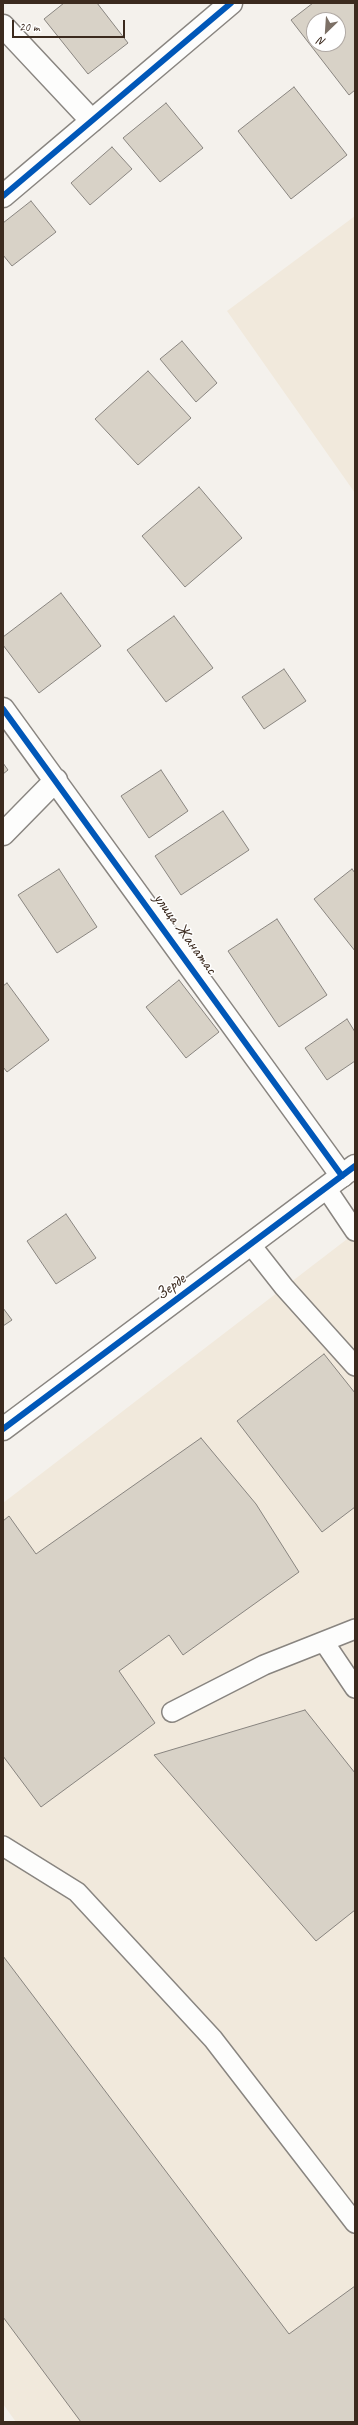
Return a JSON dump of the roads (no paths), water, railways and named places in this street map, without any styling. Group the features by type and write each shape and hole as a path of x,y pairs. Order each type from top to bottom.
{"street":[{"path":"3,196 230,3"},
{"path":"3,26 92,121"},
{"name":"улица Жанатас","path":"3,709 56,780 341,1177"},
{"path":"3,834 56,780"},
{"name":"Зерде","path":"3,1429 341,1177"}],"lane":[{"path":"341,1177 355,1231"},
{"path":"251,1245 284,1287 355,1366"},
{"path":"172,1712 264,1665 355,1629"},
{"path":"324,1642 355,1688"},
{"path":"3,1846 77,1892 82,1897 213,2039 355,2223"}]}
